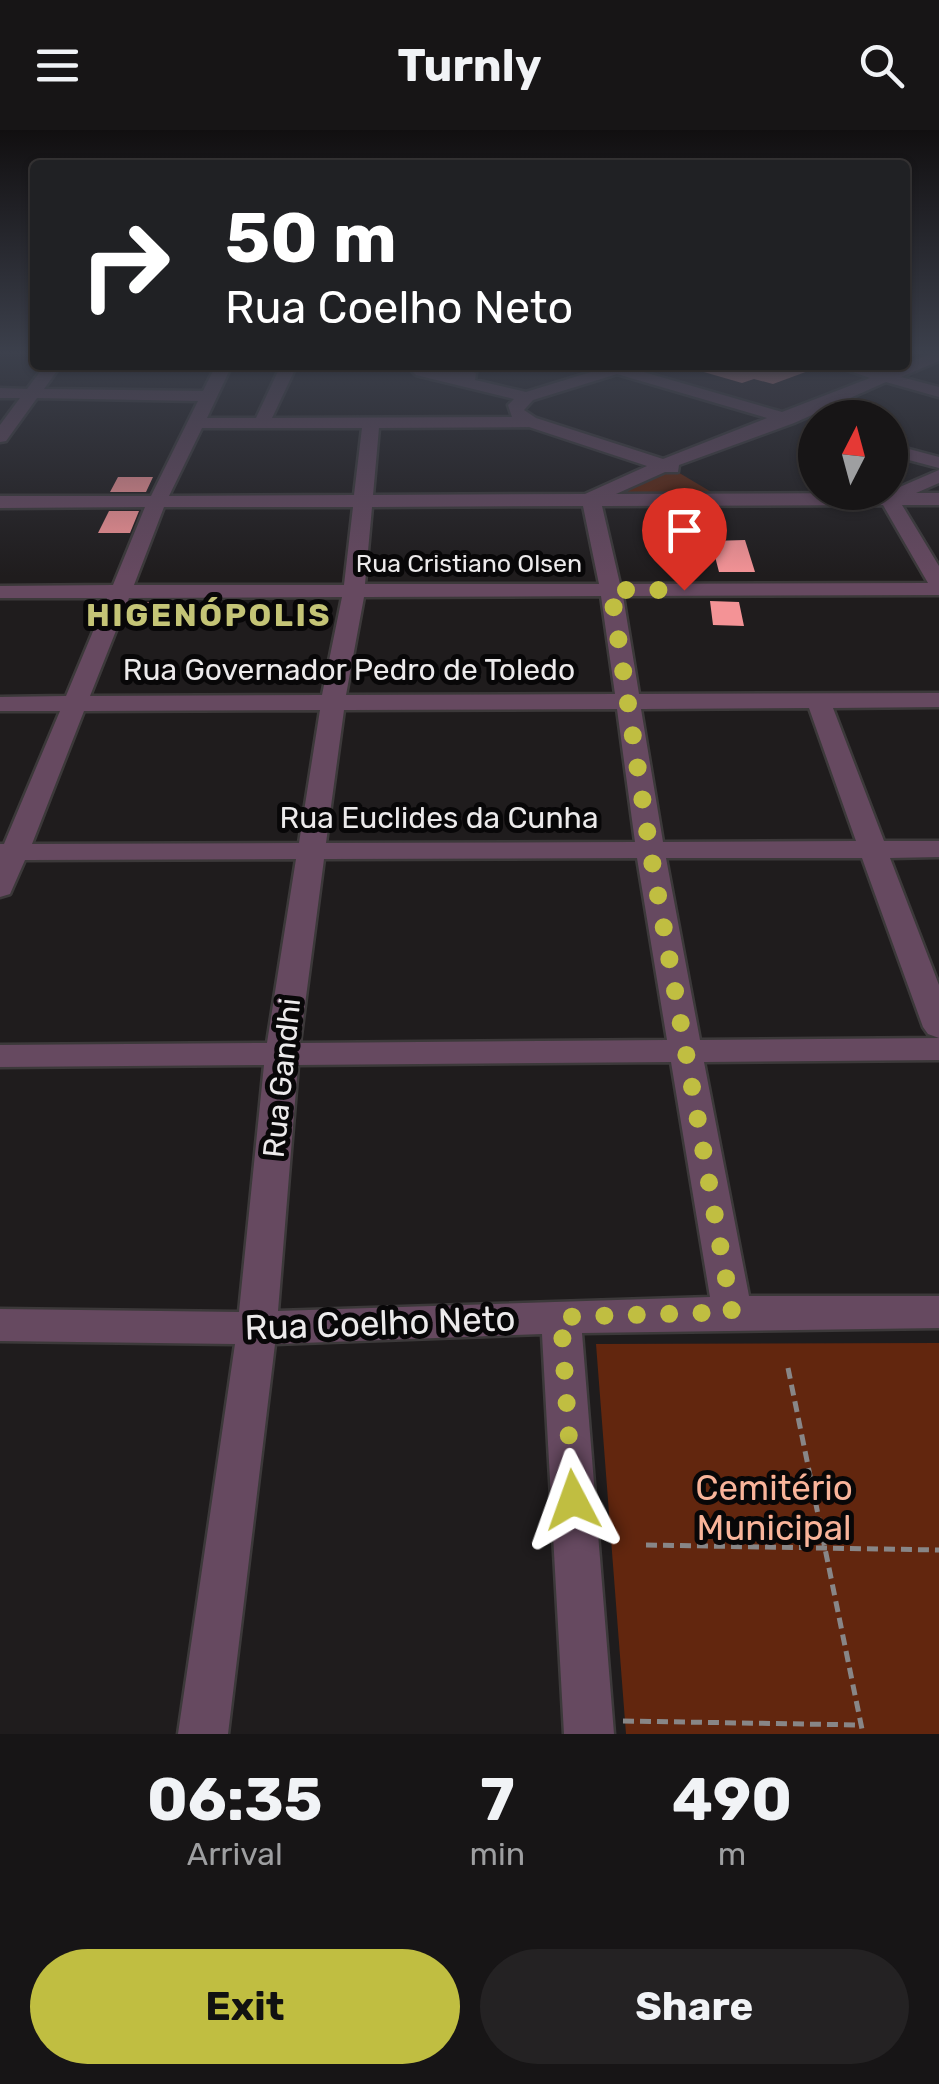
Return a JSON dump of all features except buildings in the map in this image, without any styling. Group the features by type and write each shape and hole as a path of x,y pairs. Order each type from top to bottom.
{"street":[{"path":"0,888 8,852 191,426"},
{"name":"Rua Gandhi","path":"203,1734 257,1328 282,1054 333,702 354,591 371,426"},
{"path":"542,426 666,464 726,500"},
{"path":"591,499 763,426"},
{"path":"908,455 939,464"},
{"path":"908,490 939,476"},
{"path":"591,499 611,590 650,850 732,1312"},
{"path":"908,499 939,499"},
{"path":"0,502 798,500"},
{"path":"895,510 939,586"},
{"name":"Rua Cristiano Olsen","path":"0,592 939,586"},
{"path":"818,700 939,1027"},
{"name":"Rua Governador Pedro de Toledo","path":"0,704 939,700"},
{"name":"Rua Euclides da Cunha","path":"8,852 939,849"},
{"path":"0,1056 939,1049"},
{"name":"Rua Coelho Neto","path":"0,1325 257,1328 732,1312 939,1312"},
{"path":"561,1317 588,1727"}],"path":[{"path":"788,1368 864,1734"},
{"path":"646,1545 939,1550"},
{"path":"588,1727 862,1724"}],"green space":[{"path":"666,465 723,499 594,499"},
{"name":"Cemitério Municipal","path":"939,1343 939,1734 626,1734 596,1344"}],"district":[{"name":"HIGENÓPOLIS","path":"209,615"}],"route":[{"path":"573,1500 561,1317 732,1312 650,850 611,590 684,590"}]}
